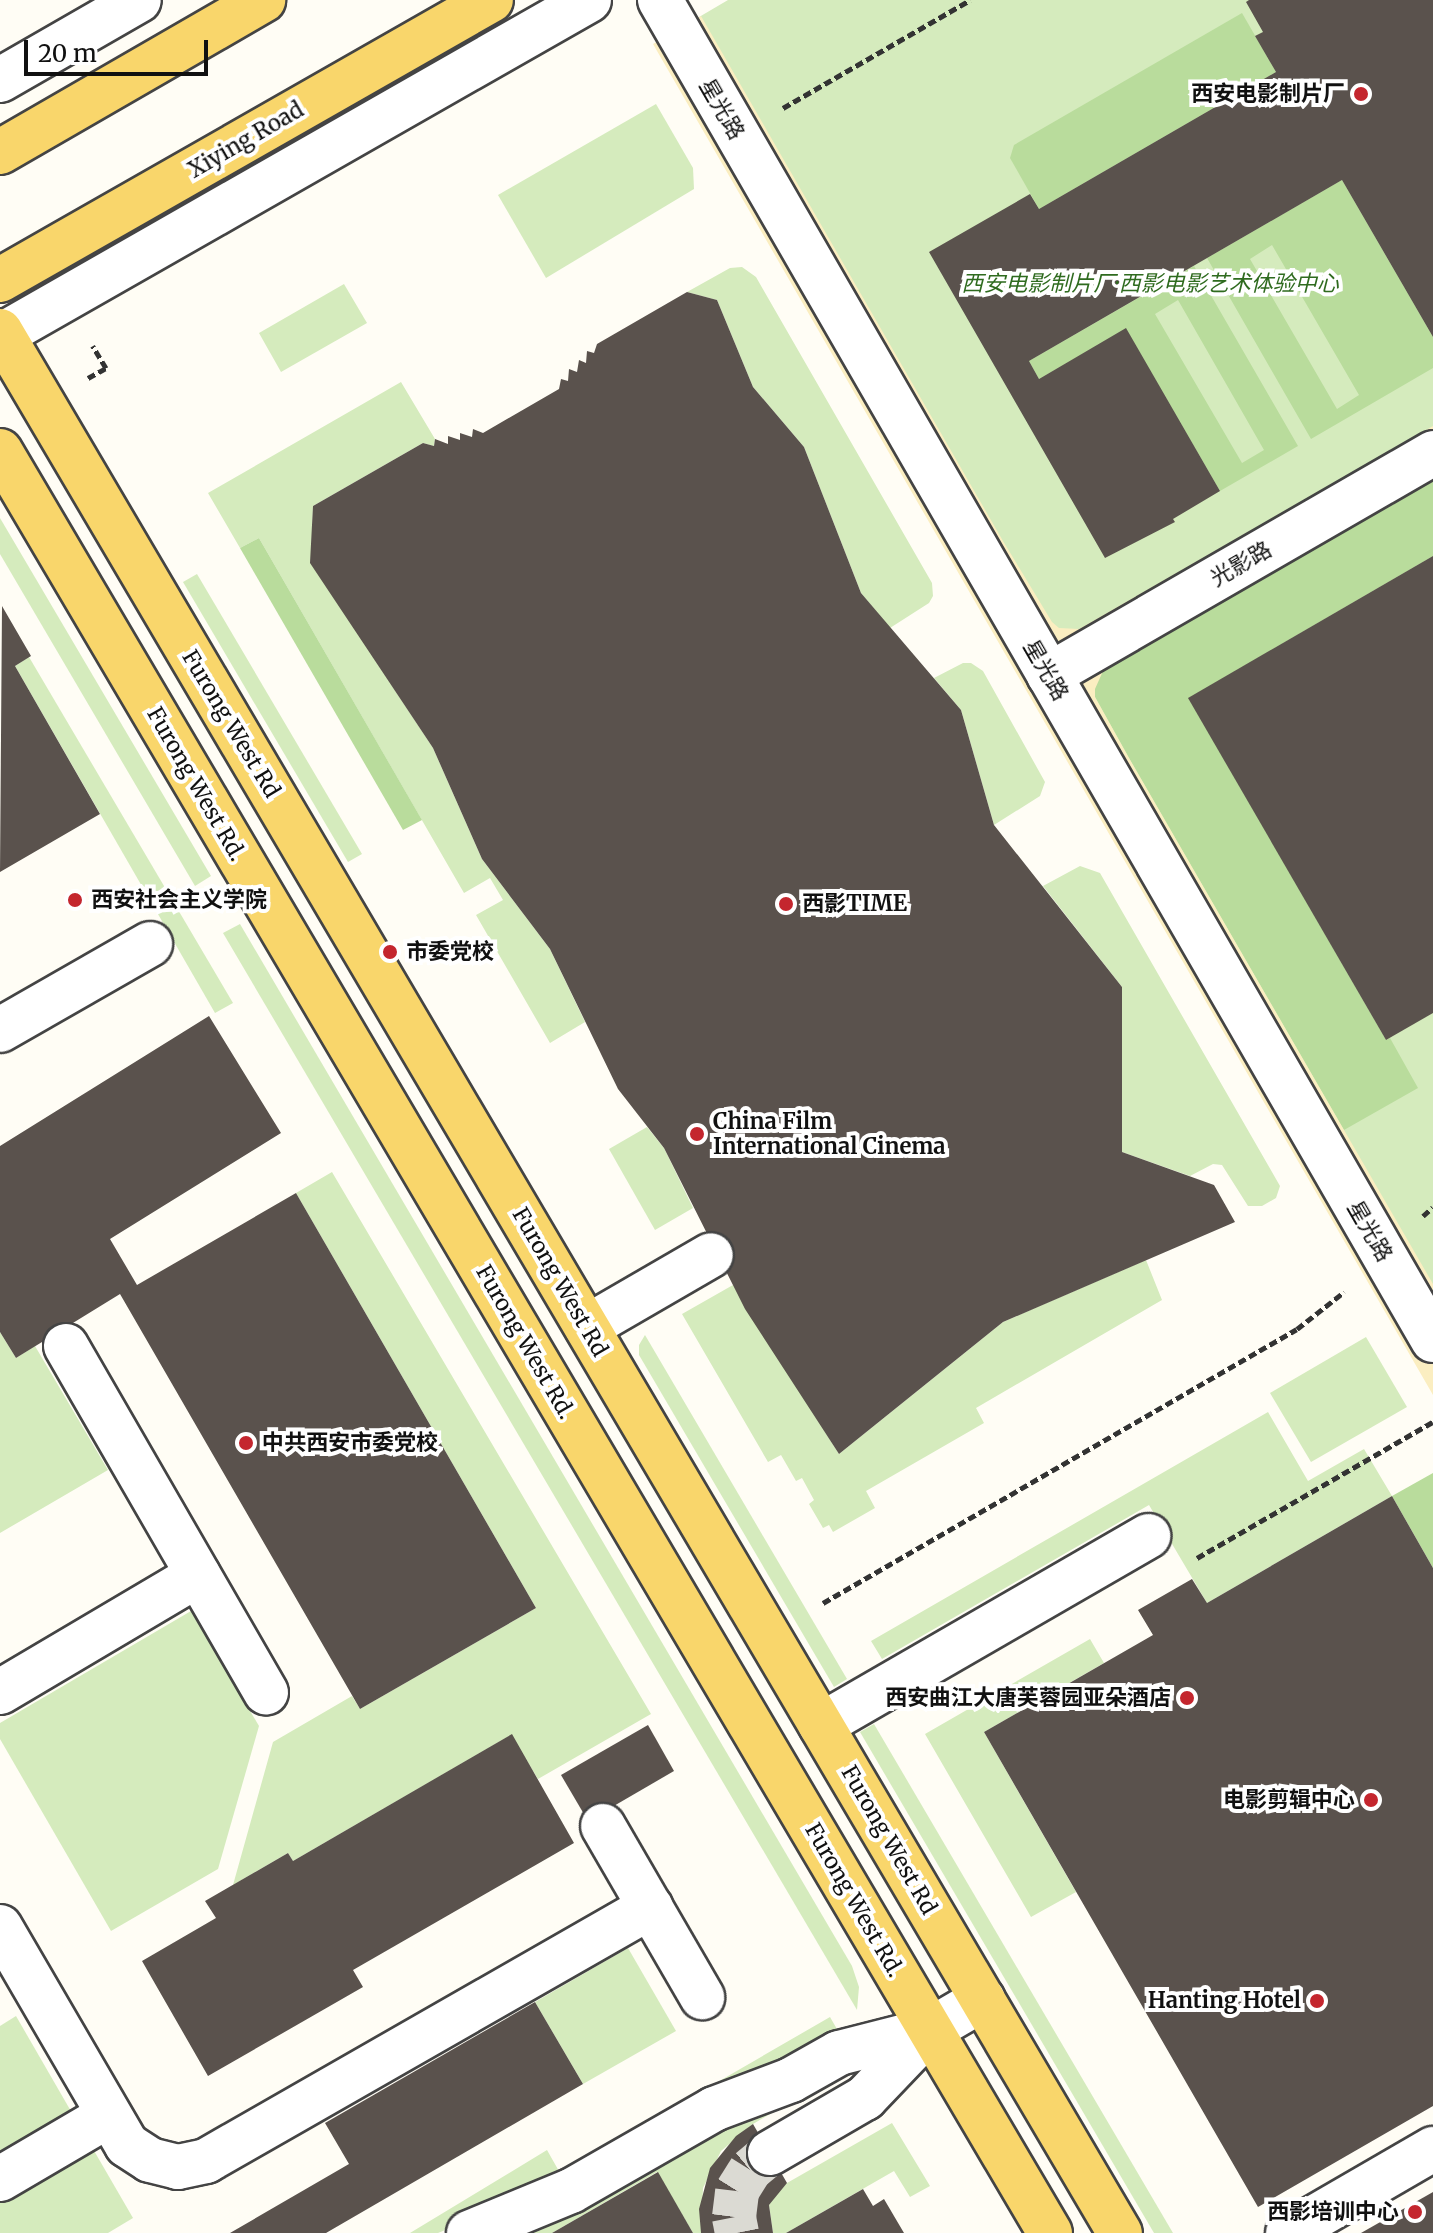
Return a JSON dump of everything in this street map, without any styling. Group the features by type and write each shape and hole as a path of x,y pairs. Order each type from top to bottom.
{"main road":[{"path":"0,152 263,0"},
{"name":"Xiying Road","path":"0,280 491,0"},
{"name":"Furong West Rd","path":"1,334 1120,2233"},
{"name":"Furong West Rd.","path":"0,451 1050,2233"}],"street":[{"path":"0,80 139,0"},
{"path":"1,334 589,0"},
{"name":"星光路","path":"660,0 1433,1340"},
{"name":"光影路","path":"1049,675 1433,453"},
{"path":"0,1030 150,944"},
{"path":"587,1327 711,1255"},
{"path":"66,1346 266,1692"},
{"path":"821,1725 1148,1536"},
{"path":"0,1692 198,1575"},
{"path":"603,1826 702,1997"},
{"path":"0,1927 114,2124 138,2154 164,2165 206,2161 650,1907"},
{"path":"770,2153 865,2098 930,2030 983,1999"},
{"path":"469,2233 571,2191 714,2109 791,2080 839,2053 930,2030"},
{"path":"0,2179 114,2124"},
{"path":"1288,2233 1433,2149"}],"path":[{"path":"737,135 970,0"},
{"path":"823,1603 1297,1329 1340,1296 1433,1207"}],"green space":[{"name":"西安电影制片厂·西影电影艺术体验中心","path":"728,0 1433,0 1433,1340 677,30"},
{"path":"1242,13 1276,72 1039,209 1010,158 1014,145"},
{"path":"656,104 693,168 694,189 546,278 498,195"},
{"path":"1342,180 1433,337 1433,368 1311,439 1207,258","holes":["1272,245 1359,395 1337,409 1250,259"]},
{"path":"1194,266 1298,446 1220,491 1126,329 1039,379 1029,361","holes":["1178,300 1264,450 1242,463 1155,314"]},
{"path":"742,267 756,277 932,583 933,596 929,603 890,628 861,593 804,447 753,387 717,300 687,292 730,268"},
{"path":"344,284 367,323 281,372 259,333"},
{"path":"401,382 435,439 434,446 423,443 313,506 311,563 433,748 482,859 550,949 585,1022 550,1043 476,915 503,900 490,878 464,893 259,538 240,548 208,493"},
{"path":"1433,479 1433,556 1189,698 1386,1040 1390,1038 1418,1088 1344,1130 1095,697 1095,683 1103,671"},
{"path":"0,518 211,876 195,886 0,554"},
{"path":"259,538 422,820 403,830 240,548"},
{"path":"197,574 362,854 348,862 183,582"},
{"path":"29,657 233,1003 215,1013 15,666"},
{"path":"963,663 971,663 983,671 1045,782 1040,796 994,825 961,710 934,678"},
{"path":"1080,866 1100,873 1280,1186 1276,1198 1262,1206 1248,1206 1222,1165 1213,1164 1190,1176 1122,1152 1122,987 1043,886"},
{"path":"240,924 852,1966 859,1987 857,2010 223,933"},
{"path":"647,1127 664,1148 693,1208 655,1230 609,1149"},
{"path":"332,1172 651,1714 538,1779 511,1735 293,1861 288,1853 233,1885 273,1742 352,1696 360,1709 536,1608 296,1193"},
{"path":"1146,1260 1162,1300 976,1408 984,1423 866,1491 875,1508 833,1532 829,1525 823,1528 809,1504 814,1500 802,1478 796,1481 781,1455 768,1462 682,1314 733,1285 839,1454 1003,1322"},
{"path":"0,1332 16,1358 35,1346 108,1470 0,1533"},
{"path":"645,1335 847,1679 834,1687 639,1355 639,1345"},
{"path":"1366,1337 1407,1407 1311,1462 1270,1393"},
{"path":"1268,1412 1308,1481 1364,1449 1392,1496 1207,1603 1149,1505 882,1659 871,1641"},
{"path":"1433,1473 1433,1568 1392,1496"},
{"path":"191,1611 259,1726 218,1869 111,1931 0,1739 0,1723"},
{"path":"1090,1639 1104,1663 984,1732 1076,1892 1031,1917 925,1734"},
{"path":"874,1724 1173,2233 1154,2233 860,1732"},
{"path":"628,1948 676,2031 583,2084 535,2002"},
{"path":"16,2016 72,2113 0,2155 0,2026"},
{"path":"830,2017 841,2036 559,2183 438,2233 410,2233 547,2150 560,2173"},
{"path":"848,2068 753,2124 721,2151 703,2188 701,2233 693,2233 657,2172 552,2233 503,2233 725,2119"},
{"path":"892,2123 930,2186 910,2197 894,2171 786,2233 773,2233 769,2205 775,2193 787,2183"},
{"path":"93,2149 133,2218 108,2233 0,2233 0,2203"}],"sand":[{"path":"701,16 1003,541 1052,622 1059,628 1079,629 1433,426 1433,479 1103,671 1095,697 1433,1284 1433,1395 653,44"}],"building":[{"path":"1433,0 1433,337 1342,180 1029,361 1039,379 1126,328 1220,491 1173,519 1175,522 1105,558 929,252 1030,194 1039,209 1276,72 1255,36 1263,32 1246,2"},
{"name":"西影TIME","path":"687,292 717,300 753,387 804,447 861,593 961,710 994,825 1122,987 1122,1152 1214,1185 1235,1222 1003,1322 839,1454 745,1309 664,1148 618,1089 550,949 482,859 433,748 310,563 313,506 423,443 434,446 435,439 448,444 448,436 460,440 460,433 472,437 473,429 483,433 559,389 561,379 568,381 569,369 577,372 579,360 586,363 587,351 594,353 597,344"},
{"path":"1433,556 1433,1013 1386,1040 1188,698"},
{"path":"2,606 31,656 15,666 100,814 0,872"},
{"path":"209,1016 281,1133 110,1239 137,1285 296,1193 536,1608 360,1709 120,1294 16,1358 0,1332 0,1146"},
{"path":"1392,1496 1433,1568 1433,2106 1258,2207 984,1732 1153,1635 1138,1610 1192,1579 1207,1603"},
{"path":"648,1725 674,1771 588,1821 561,1775"},
{"path":"512,1734 574,1843 353,1970 363,1987 208,2076 142,1961 216,1918 205,1901 288,1853 293,1861"},
{"path":"535,2002 583,2084 326,2233 230,2233 349,2164 325,2123"},
{"path":"753,2124 787,2183 769,2205 773,2233 701,2233 699,2209 710,2168 736,2136"},
{"path":"658,2172 693,2233 552,2233"},
{"path":"863,2189 873,2206 884,2199 904,2233 786,2233"},
{"name":"西影培训中心","path":"1433,2192 1433,2233 1361,2233"}],"tunnel":[{"path":"737,2233 734,2217 737,2191 750,2170 770,2153"}],"place":[{"name":"西安电影制片厂","path":"1361,94"},
{"name":"西安社会主义学院","path":"75,900"},
{"name":"西影TIME","path":"786,904"},
{"name":"市委党校","path":"390,952"},
{"name":"China Film International Cinema","path":"697,1134"},
{"name":"中共西安市委党校","path":"246,1443"},
{"name":"西安曲江大唐芙蓉园亚朵酒店","path":"1187,1698"},
{"name":"电影剪辑中心","path":"1371,1800"},
{"name":"Hanting Hotel","path":"1317,2001"},
{"name":"西影培训中心","path":"1415,2212"}]}
